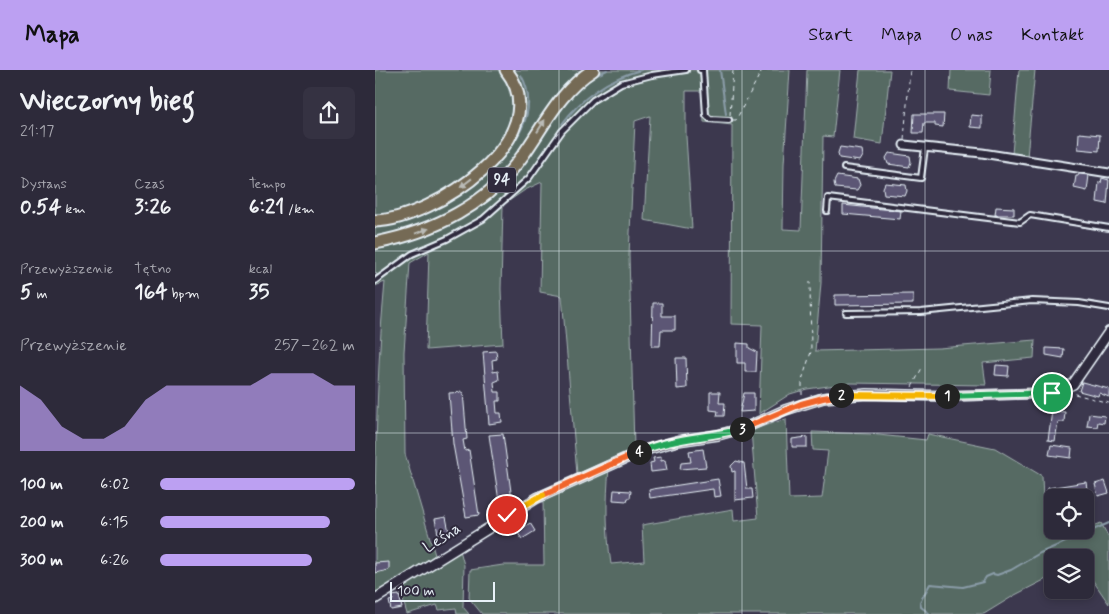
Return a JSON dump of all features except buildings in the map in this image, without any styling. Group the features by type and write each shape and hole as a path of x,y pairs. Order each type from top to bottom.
{"highway":[{"path":"375,221 416,211 443,198 477,173 497,154 515,127 519,111 516,86 506,70"},
{"name":"94","path":"375,243 436,226 467,209 489,192 522,157 561,98 576,82 593,70"}],"street":[{"path":"904,145 982,153 1109,173"},
{"name":"Leśna","path":"375,599 513,511 573,481 657,445 718,435 747,427 804,403 841,395 1023,395 1060,391 1073,384 1109,332"}],"lane":[{"path":"375,282 412,254 447,239 488,215 529,178 562,131 593,100 621,83 653,75 686,70"},
{"path":"703,70 706,115 710,119 729,120"},
{"path":"844,168 921,178 925,148"},
{"path":"827,211 828,198 1020,222 1030,215 1109,228"},
{"path":"846,313 921,312 1032,301 1079,303 1109,308"}],"path":[{"path":"733,70 729,120 736,120 762,70"},
{"path":"904,145 911,70"},
{"path":"804,403 802,380 811,352 810,282"},
{"path":"908,396 923,366"},
{"path":"1075,394 1109,403"}],"green space":[{"path":"375,70 501,70 515,93 509,133 470,176 412,209 375,218"},
{"path":"512,70 586,70 539,131 505,170 486,188 466,203 436,221 375,239 375,225 410,217 502,154 516,134 523,114 522,92"},
{"path":"601,70 790,70 784,164 783,229 801,230 807,70 840,70 833,137 823,136 821,283 815,351 939,348 1035,340 1034,358 983,363 986,385 850,383 807,389 790,394 759,414 762,325 731,324 732,125 704,122 702,91 686,91 686,136 692,229 644,220 650,116 635,121 629,255 634,448 577,474 562,296 540,292 542,182 525,190 503,205 501,289 503,344 426,350 429,252 410,263 404,352 405,454 435,555 375,594 377,399 385,282 375,286 375,276 377,274 375,272 375,247 469,213 569,95"},
{"path":"860,70 890,70 882,144 853,139"},
{"path":"951,70 991,70 989,95 950,91"},
{"path":"1019,70 1035,70 1027,157 1012,154"},
{"path":"786,419 789,499 822,498 828,451 813,450 812,432 869,434 926,440 928,434 995,448 1042,476 1044,539 1094,539 1094,526 1101,523 1109,538 1109,604 1094,582 1094,549 1044,549 1044,580 984,614 482,614 469,598 470,570 503,565 544,565 543,499 609,468 607,516 611,564 644,561 642,525 733,509 734,521 758,518 751,430"},
{"path":"460,550 464,565 463,607 469,614 457,614 456,608 439,610 437,605 407,614 399,586"}],"waterway":[{"path":"591,78 607,70"},
{"path":"562,124 578,106 597,90 618,78 641,70"},
{"path":"720,70 726,114"},
{"path":"489,170 499,161 516,139 527,115 526,88 521,75"},
{"path":"375,227 415,218 452,199 474,183"},
{"path":"375,249 408,241 438,230 467,215 494,195"},
{"path":"930,614 921,607 920,602 930,584 963,587 983,582 986,577 1011,570 1040,553 1109,523"}],"route":[{"path":"507,515 595,470 613,464 642,450 657,445 718,435 747,427 785,410 823,398 867,394 948,396 1052,393"}]}
